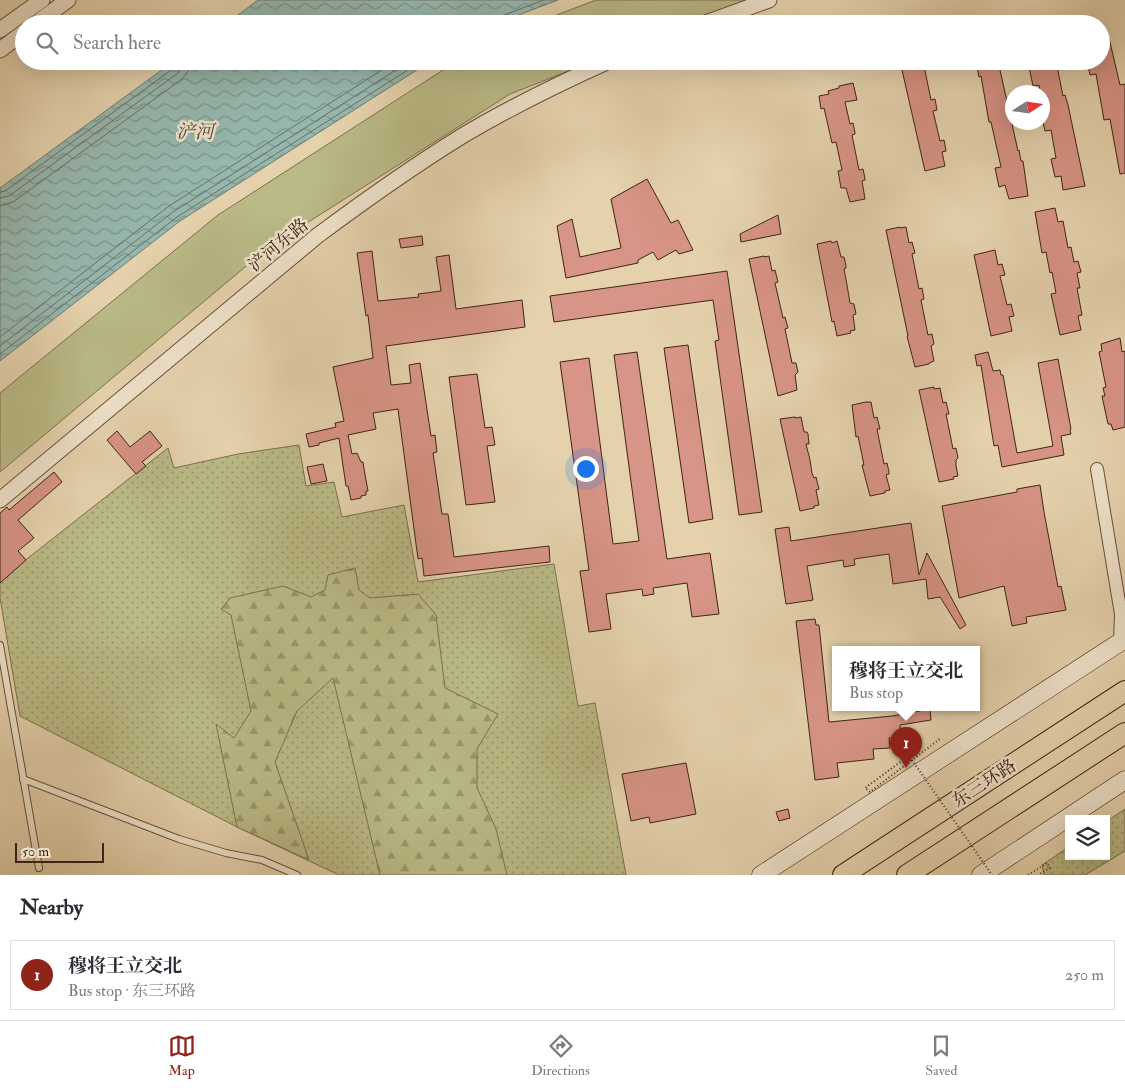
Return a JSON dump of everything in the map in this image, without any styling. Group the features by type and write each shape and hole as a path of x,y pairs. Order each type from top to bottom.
{"highway":[{"name":"东三环路","path":"843,875 1125,691"},
{"name":"东三环路","path":"907,875 1125,733"}],"main road":[{"path":"761,875 1122,641"},
{"path":"981,875 1125,780"}],"street":[{"path":"21,15 42,0"},
{"path":"47,15 68,0"},
{"path":"727,15 768,0"},
{"path":"0,30 15,19"},
{"path":"0,50 15,39"},
{"name":"浐河东路","path":"0,500 317,236 362,203 470,132 515,106 590,70"},
{"path":"1097,469 1121,614 1122,641"}],"lane":[{"path":"0,645 39,868"},
{"path":"23,779 179,839 226,853 262,860 297,875"}],"path":[{"path":"903,760 865,788 870,792 941,738"},
{"path":"912,760 992,875"},
{"path":"1028,875 1047,863 1050,868 1038,875"}],"green space":[{"path":"596,0 753,0 715,15 557,15"},
{"path":"443,70 571,70 510,94 269,247 0,472 0,393 218,215"},
{"path":"299,445 306,486 334,482 342,517 404,505 418,582 554,564 578,706 595,703 626,875 339,875 237,827 20,716 0,598 0,580 168,448 174,468 238,454"},
{"path":"355,568 359,590 370,598 418,594 436,615 445,688 498,714 477,749 477,788 496,829 507,875 380,875 333,678 297,711 275,762 309,860 237,827 216,724 234,738 251,711 231,615 221,609 230,598 283,586 311,597 325,590 328,575"},
{"path":"1125,809 1125,851 1110,860 1110,819"},
{"path":"1065,850 1065,860 1110,860 1085,875 1044,875 1042,865"}],"water":[{"path":"258,0 558,0 519,15 238,15"},
{"name":"浐河","path":"162,70 417,70 180,221 0,361 0,188"}],"building":[{"path":"1110,42 1120,85 1125,84 1125,173 1120,174 1110,119 1104,120 1096,74 1090,75 1089,70 1110,70"},
{"path":"902,70 925,70 931,100 935,99 937,110 933,111 940,141 944,140 946,151 942,152 945,166 925,171"},
{"path":"978,70 1000,70 1005,92 1005,130 1013,130 1021,161 1023,161 1028,196 1009,199 1005,185 999,187 995,168 1001,167 991,122 989,122 981,76 979,77"},
{"path":"1030,70 1058,70 1063,96 1065,95 1068,105 1085,186 1063,190 1061,176 1055,177 1051,159 1056,158 1051,130 1045,131 1050,130 1050,85 1033,85"},
{"path":"853,83 857,100 845,102 850,124 853,123 855,134 852,135 859,170 863,169 865,180 862,181 865,199 850,202 846,188 841,188 838,171 842,170 836,142 832,143 824,108 821,109 819,96 829,94 828,91 839,88 839,86"},
{"path":"647,179 671,223 678,220 693,250 679,254 676,250 658,260 653,252 638,260 638,263 566,278 557,226 572,219 580,257 621,248 611,199"},
{"path":"1055,208 1058,222 1063,221 1068,248 1071,247 1074,262 1078,261 1081,272 1077,273 1080,288 1077,288 1082,315 1078,316 1081,330 1060,335 1051,294 1056,293 1052,272 1050,273 1046,252 1042,253 1035,212"},
{"path":"778,215 781,234 741,242 740,234"},
{"path":"906,227 909,243 912,242 915,253 912,254 919,289 922,288 924,299 921,300 928,335 932,334 934,344 931,346 934,361 915,367 886,230"},
{"path":"422,236 423,245 401,248 399,239"},
{"path":"831,241 832,243 837,241 841,257 844,257 846,268 844,269 850,303 854,304 856,314 853,315 855,330 850,331 851,333 837,336 834,321 832,322 817,244"},
{"path":"995,250 998,265 1002,264 1005,275 1000,276 1007,305 1011,304 1014,316 1009,317 1012,331 991,336 974,255"},
{"path":"372,251 378,301 419,297 418,294 441,291 436,257 449,255 456,309 522,300 525,327 386,346 391,385 411,383 409,365 420,363 431,436 435,435 437,452 433,453 442,514 448,514 454,557 549,546 550,562 424,576 422,558 418,559 398,409 373,413 376,429 348,435 352,454 357,453 361,462 363,462 368,491 361,498 351,500 348,486 346,486 339,438 309,447 306,434 336,427 335,423 344,421 333,367 373,358 368,315 366,316 357,253"},
{"path":"769,256 772,271 775,270 778,282 775,283 783,318 785,317 788,328 785,329 792,363 796,363 798,372 795,375 797,390 778,396 749,259"},
{"path":"727,271 762,512 739,515 715,341 719,340 713,300 554,322 550,296"},
{"path":"1120,338 1122,352 1125,351 1125,427 1113,430 1111,424 1108,424 1102,396 1105,396 1103,388 1106,387 1099,352 1102,351 1101,344"},
{"path":"688,345 713,519 689,523 664,348"},
{"path":"637,352 667,559 710,553 719,614 692,617 687,583 653,588 654,594 643,596 642,589 606,594 611,629 589,632 580,571 589,570 560,362 589,358 613,544 639,541 614,355"},
{"path":"988,352 993,371 1000,370 1001,375 1003,375 1017,453 1053,446 1038,363 1058,359 1071,429 1071,434 1061,436 1064,455 1002,467 998,445 994,446 981,365 977,366 975,355"},
{"path":"477,374 485,428 492,427 495,445 487,446 495,502 466,505 449,377"},
{"path":"934,387 934,389 940,388 943,403 946,402 949,414 946,414 953,449 956,448 958,458 956,466 958,476 953,477 954,479 939,482 919,390"},
{"path":"871,402 874,418 877,417 880,429 877,429 884,464 887,463 889,472 886,475 890,490 870,496 862,465 864,465 858,436 856,437 852,405"},
{"path":"801,417 804,432 808,434 809,444 806,444 812,473 814,478 816,477 819,489 816,490 819,505 800,511 780,419"},
{"path":"117,431 130,447 150,431 162,446 142,462 146,466 136,474 107,440"},
{"path":"323,464 327,481 311,484 307,467"},
{"path":"54,472 62,482 18,520 34,538 18,551 26,560 0,583 0,513 7,507 9,510"},
{"path":"1040,485 1058,587 1061,586 1066,610 1026,617 1027,623 1012,626 1004,586 959,598 942,506 1017,492 1017,489"},
{"path":"911,523 919,575 927,553 966,625 960,629 940,597 928,599 926,579 893,584 889,554 854,559 855,565 844,567 843,560 807,566 813,600 786,604 775,529 789,527 791,541"},
{"path":"815,619 816,625 819,625 829,722 892,716 919,711 930,711 931,720 900,725 901,737 889,738 890,748 873,749 874,759 837,763 839,777 815,780 796,621"},
{"path":"686,763 696,814 650,823 649,817 631,821 622,774"},
{"path":"788,809 790,818 779,821 776,812"}],"place":[{"name":"穆将王立交北","path":"906,768"}]}
